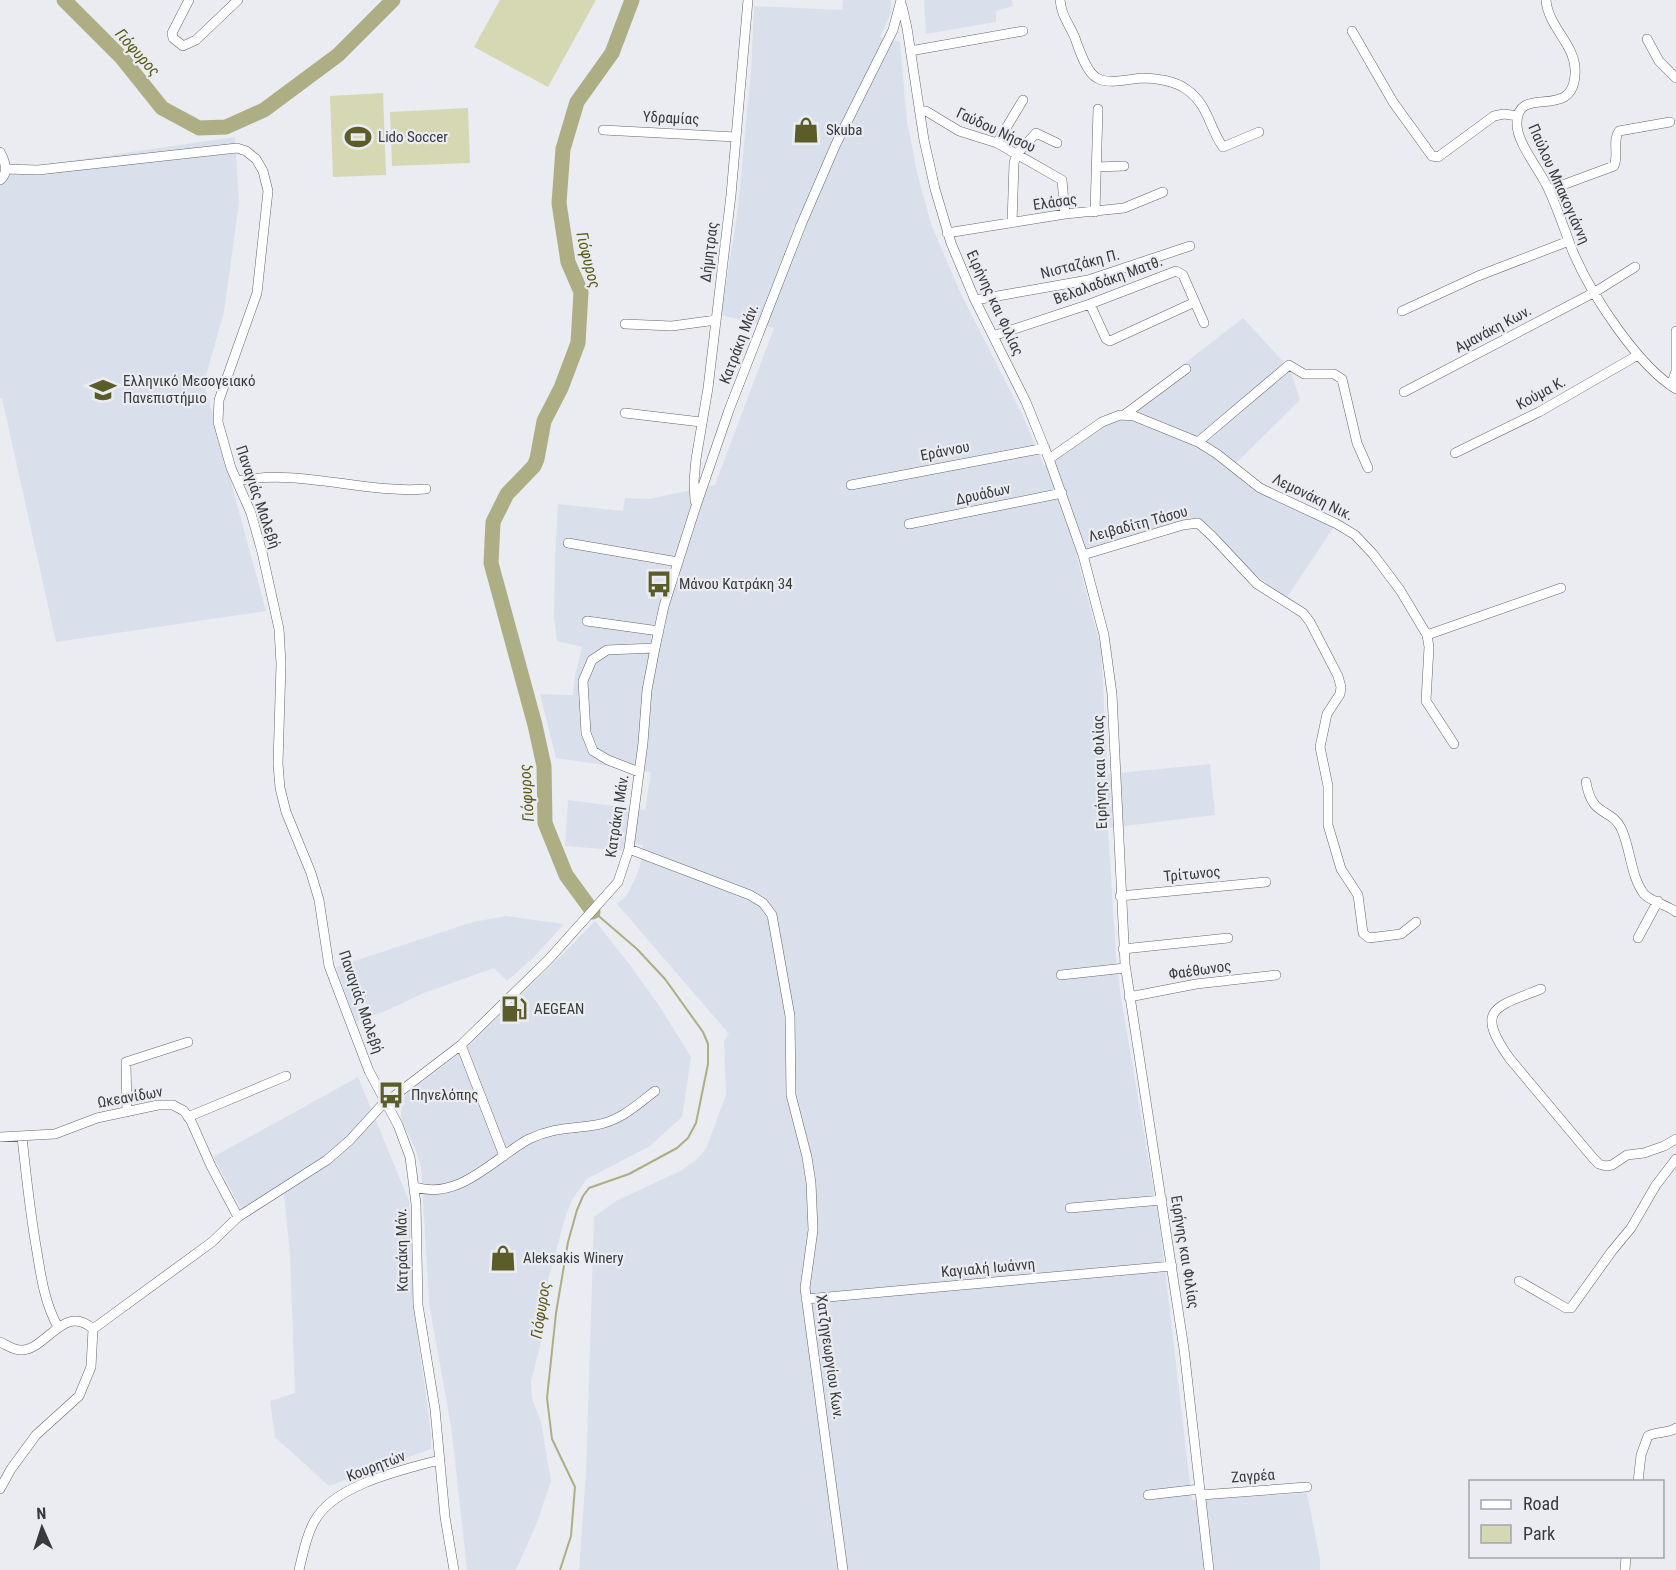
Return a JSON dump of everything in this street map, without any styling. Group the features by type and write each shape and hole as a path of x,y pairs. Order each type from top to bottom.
{"street":[{"path":"189,0 172,33 172,38 185,46 196,40 238,0"},
{"name":"Δήμητρας","path":"696,506 694,481 716,320 748,0"},
{"path":"1060,0 1064,18 1089,68 1096,77 1113,81 1152,79 1182,87 1192,94 1204,108 1223,147 1259,132"},
{"name":"Παύλου Μπακογιάννη","path":"1546,0 1551,20 1571,54 1575,66 1575,80 1571,91 1565,98 1530,103 1522,109 1516,123 1519,135 1549,190 1581,269 1595,292 1649,369 1674,388"},
{"name":"Ειρήνης και Φιλίας","path":"901,2 908,28 930,171 947,233 975,300 1023,395 1045,448 1083,555 1099,611 1109,666 1114,734 1125,968 1172,1266 1209,1570"},
{"name":"Κατράκη Μάν.","path":"454,1570 439,1460 435,1409 418,1305 415,1187 405,1140 386,1102 461,1045 534,975 611,892 622,874 629,849 654,648 678,562 729,410 817,186 885,49 901,2"},
{"path":"910,51 1023,31"},
{"path":"1352,31 1393,102 1432,156 1438,157 1494,116 1504,114 1518,116"},
{"path":"1647,39 1659,61 1676,78"},
{"path":"997,143 1023,100"},
{"path":"1095,212 1098,109"},
{"name":"Γαύδου Νήσου","path":"919,110 926,111 959,131 997,143 1062,180 1065,214"},
{"path":"1549,190 1614,166 1617,160 1616,135 1618,131 1670,122"},
{"name":"Υδραμίας","path":"603,130 736,137"},
{"path":"1012,223 1014,163 1017,154 1038,132 1057,143"},
{"name":"Παναγιάς Μαλεβή","path":"5,169 38,170 237,148 246,151 256,159 263,171 268,190 257,293 219,400 218,422 237,481 251,513 279,628 281,664 278,764 280,788 286,812 311,873 319,900 329,966 369,1071 386,1102"},
{"path":"0,152 5,169 3,178 0,180"},
{"path":"1096,167 1124,166"},
{"name":"Ελάσας","path":"947,233 1065,214 1124,208 1163,192"},
{"path":"1402,311 1467,281 1569,241"},
{"name":"Νισταζάκη Π.","path":"975,300 1088,280 1190,246"},
{"name":"Αμανάκη Κων.","path":"1404,392 1595,292 1635,267"},
{"name":"Βελαλαδάκη Ματθ.","path":"993,336 1090,304 1176,271 1182,274 1204,322"},
{"path":"1090,304 1106,339 1110,341 1195,302"},
{"path":"625,324 672,326 716,320"},
{"path":"1674,388 1676,331"},
{"name":"Κούμα Κ.","path":"1455,453 1539,412 1638,355"},
{"path":"1198,442 1289,365 1304,374 1334,374 1342,379 1354,434 1368,468"},
{"path":"1049,459 1095,425 1124,415 1186,369"},
{"path":"625,413 701,422"},
{"name":"Λεμονάκη Νικ.","path":"1124,415 1140,418 1198,442 1217,454 1260,489 1337,524 1361,540 1400,590 1427,635 1429,642 1426,701 1454,744"},
{"name":"Εράννου","path":"851,485 1045,448"},
{"path":"237,481 287,477 405,491 426,489"},
{"name":"Δρυάδων","path":"909,524 1062,493"},
{"name":"Λειβαδίτη Τάσου","path":"1083,555 1183,525 1198,523 1257,584 1303,613 1338,676 1341,687 1340,694 1327,714 1320,747 1328,786 1328,825 1332,843 1341,869 1359,895 1363,933 1369,938 1397,936 1416,922"},
{"path":"568,543 678,562"},
{"path":"1427,635 1561,588"},
{"path":"587,621 658,631"},
{"path":"639,772 608,760 593,751 586,733 583,681 592,660 607,650 654,648"},
{"path":"1586,782 1593,804 1615,821 1621,829 1643,892 1649,898 1676,912"},
{"name":"Χατζηγεωργίου Κων.","path":"629,849 750,895 763,903 772,915 790,1022 791,1095 807,1157 812,1194 813,1230 806,1276 806,1299 843,1570"},
{"name":"Τρίτωνος","path":"1120,896 1266,882"},
{"path":"1638,938 1658,902"},
{"path":"1123,949 1228,938"},
{"path":"1061,975 1125,968"},
{"name":"Φαέθωνος","path":"1129,997 1196,984 1276,975"},
{"path":"1541,989 1501,1004 1495,1009 1492,1017 1494,1030 1499,1043 1510,1059 1593,1158 1599,1164 1612,1165 1627,1155 1644,1153 1676,1140"},
{"path":"127,1112 126,1062 188,1042"},
{"path":"461,1045 504,1156"},
{"path":"238,1217 188,1117 286,1077"},
{"path":"415,1187 442,1190 462,1184 530,1139 560,1128 598,1125 627,1114 655,1091"},
{"path":"93,1329 212,1242 238,1217 327,1160 350,1140 386,1102"},
{"name":"Ωκεανίδων","path":"0,1137 55,1134 84,1121 158,1105 173,1105 184,1111 188,1117"},
{"path":"22,1137 40,1273 50,1313 58,1327"},
{"path":"1519,1281 1566,1308 1572,1308 1631,1228 1656,1185 1676,1159"},
{"path":"1070,1208 1162,1200"},
{"name":"Καγιαλή Ιωάννη","path":"806,1299 1172,1266"},
{"path":"0,1342 19,1351 29,1349 58,1327 76,1321 86,1322 93,1329 91,1367 79,1396 36,1436 11,1468 0,1489"},
{"path":"1638,1480 1641,1455 1648,1436 1652,1433 1667,1433 1676,1428"},
{"name":"Κουρητών","path":"299,1570 313,1522 326,1506 356,1486 439,1460"},
{"name":"Ζαγρέα","path":"1148,1495 1307,1487"}],"shaded area":[{"path":"843,0 891,0 891,13 880,37 900,42 907,121 917,172 931,224 960,292 1023,416 1044,466 1126,409 1243,318 1290,369 1300,400 1230,469 1334,527 1287,597 1252,573 1211,527 1194,519 1177,522 1076,554 1101,648 1108,774 1210,764 1215,815 1108,828 1121,998 1160,1227 1192,1500 1307,1493 1320,1559 1320,1570 579,1570 586,1473 594,1217 616,1201 680,1171 695,1161 706,1149 726,1095 724,1041 729,1034 617,904 627,895 635,879 640,866 643,845 628,843 627,851 565,846 568,800 645,810 651,772 556,758 540,694 573,695 582,647 557,641 554,617 558,504 623,511 625,498 649,499 715,485 774,328 721,315 738,208 751,71 754,6 842,10"},
{"path":"924,0 1012,0 1013,6 996,11 996,22 926,34"},
{"name":"Ελληνικό Μεσογειακό Πανεπιστήμιο","path":"235,137 239,203 224,312 204,383 266,611 56,642 2,398 0,398 0,171"},
{"path":"506,916 564,924 533,958 507,981 494,968 424,993 356,1022 336,967 473,922"},
{"path":"595,921 660,1007 691,1057 682,1117 650,1146 587,1179 572,1200 548,1280 545,1326 531,1382 532,1398 541,1422 551,1481 536,1525 516,1570 467,1570 451,1426 429,1303 421,1167 401,1119 401,1104 406,1094 455,1057"},
{"path":"358,1077 409,1201 414,1309 431,1433 431,1449 329,1486 275,1437 270,1401 295,1393 290,1255 283,1183 242,1210 213,1157"}],"green space":[{"path":"500,0 596,0 548,87 474,47"},
{"name":"Lido Soccer","path":"383,93 386,175 333,177 330,96"},
{"path":"468,108 470,163 392,166 390,112"}],"waterway":[{"name":"Γιόφυρος","path":"64,0 122,58 162,108 199,128 226,127 264,110 338,55 393,0"},
{"name":"Γιόφυρος","path":"593,912 566,875 545,823 544,766 491,563 493,522 507,494 534,466 544,421 561,388 578,343 581,292 568,262 559,203 563,149 577,102 612,53 632,0"},
{"name":"Γιόφυρος","path":"560,1570 571,1536 575,1487 552,1439 547,1398 556,1313 568,1242 577,1210 589,1188 629,1174 677,1148 688,1138 696,1123 708,1064 708,1044 703,1032 665,979 637,949 594,912"}],"place":[{"name":"Skuba","path":"806,130"},
{"name":"Lido Soccer","path":"358,137"},
{"name":"Ελληνικό Μεσογειακό Πανεπιστήμιο","path":"103,390"},
{"name":"Μάνου Κατράκη 34","path":"659,584"},
{"name":"AEGEAN","path":"514,1009"},
{"name":"Πηνελόπης","path":"391,1095"},
{"name":"Aleksakis Winery","path":"503,1258"}]}
